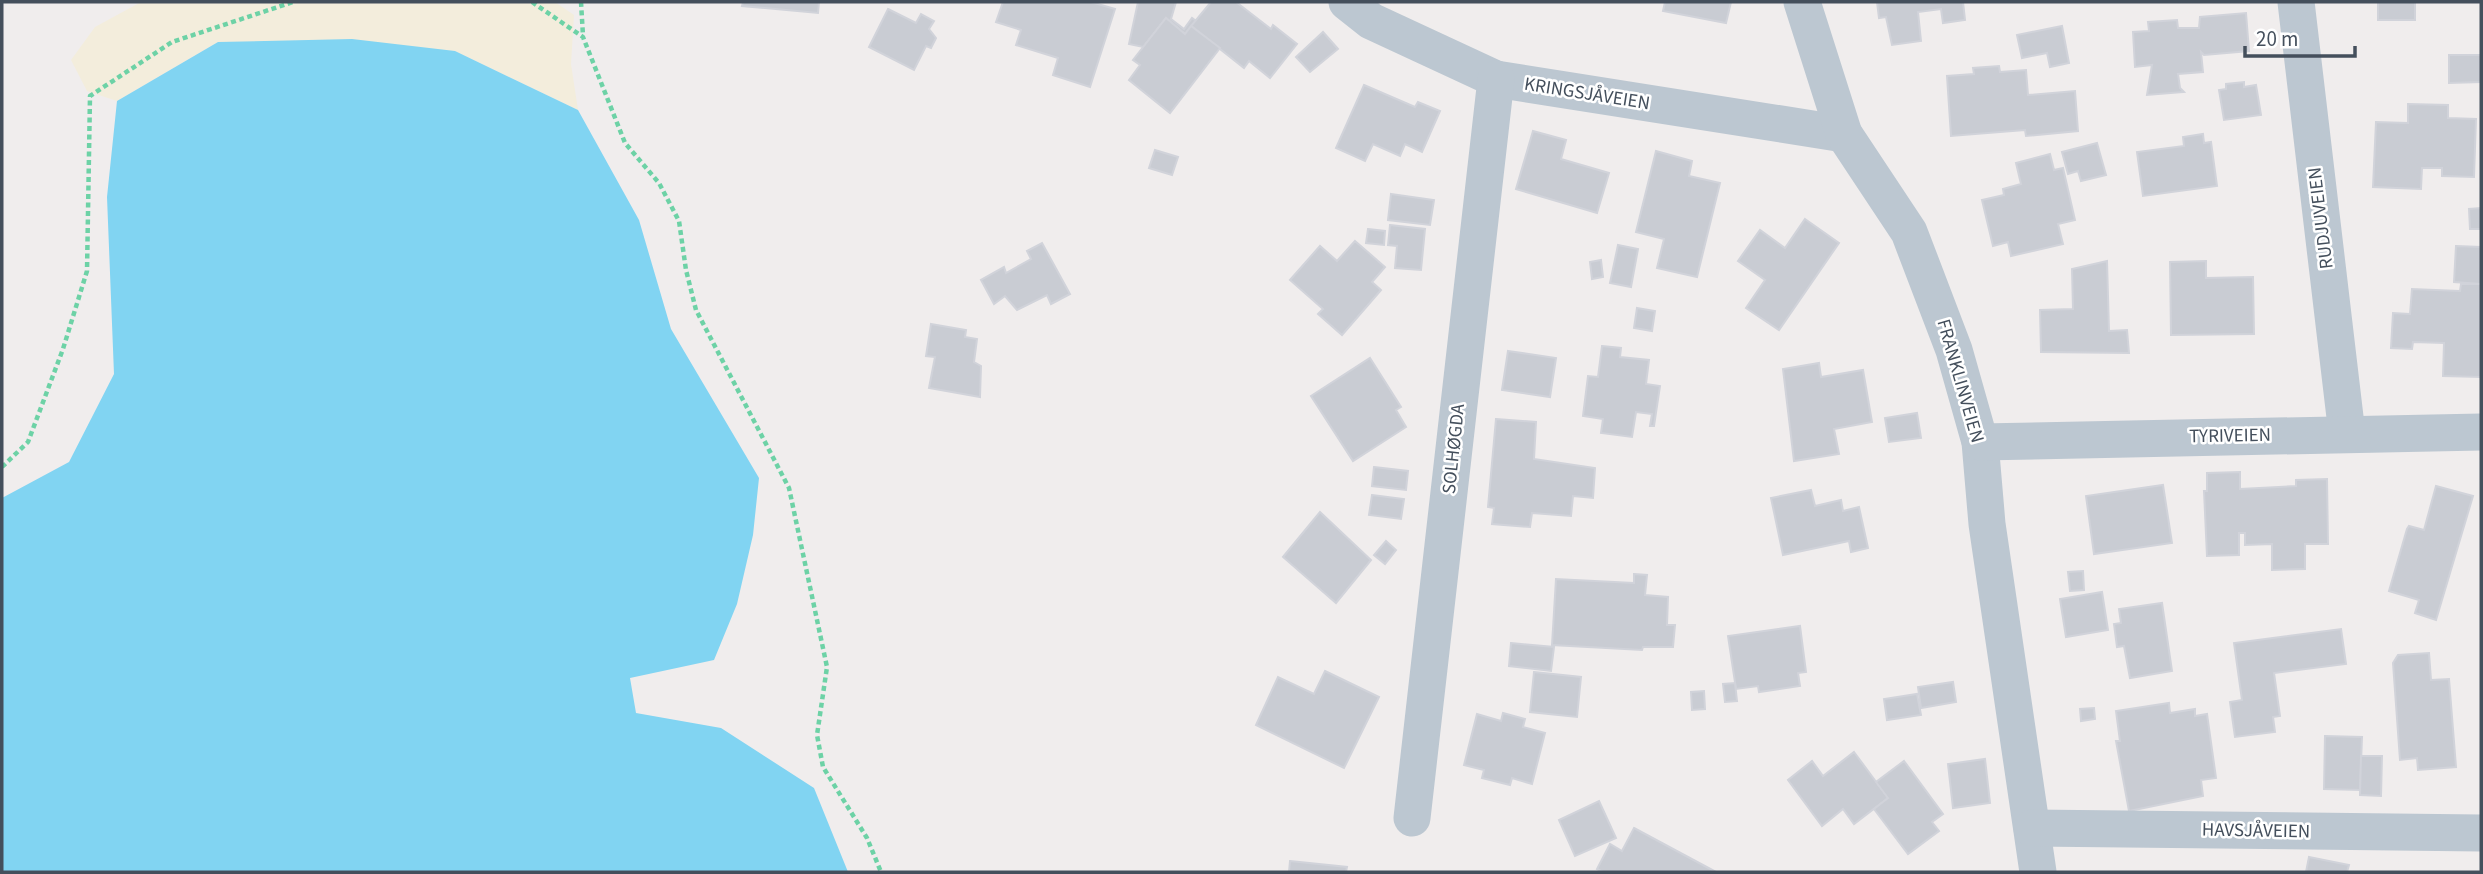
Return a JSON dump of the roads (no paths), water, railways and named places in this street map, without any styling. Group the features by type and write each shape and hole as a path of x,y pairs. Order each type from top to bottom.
{"street":[{"name":"KRINGSJÅVEIEN","path":"1347,2 1371,21 1405,40 1496,79 1844,134"},
{"name":"FRANKLINVEIEN","path":"1802,2 1844,134 1909,232 1954,349 1980,442 1987,524 2038,872"},
{"name":"RUDJUVEIEN","path":"2295,2 2347,434"},
{"name":"SOLHØGDA","path":"1412,818 1496,79"},
{"name":"TYRIVEIEN","path":"1980,442 2481,432"},
{"name":"HAVSJÅVEIEN","path":"2032,828 2481,833"}],"water":[{"path":"352,39 455,51 578,110 639,220 671,329 759,478 753,535 737,604 714,660 630,678 636,713 721,728 814,788 848,872 2,872 2,498 69,462 114,374 107,197 117,101 218,42"}]}
